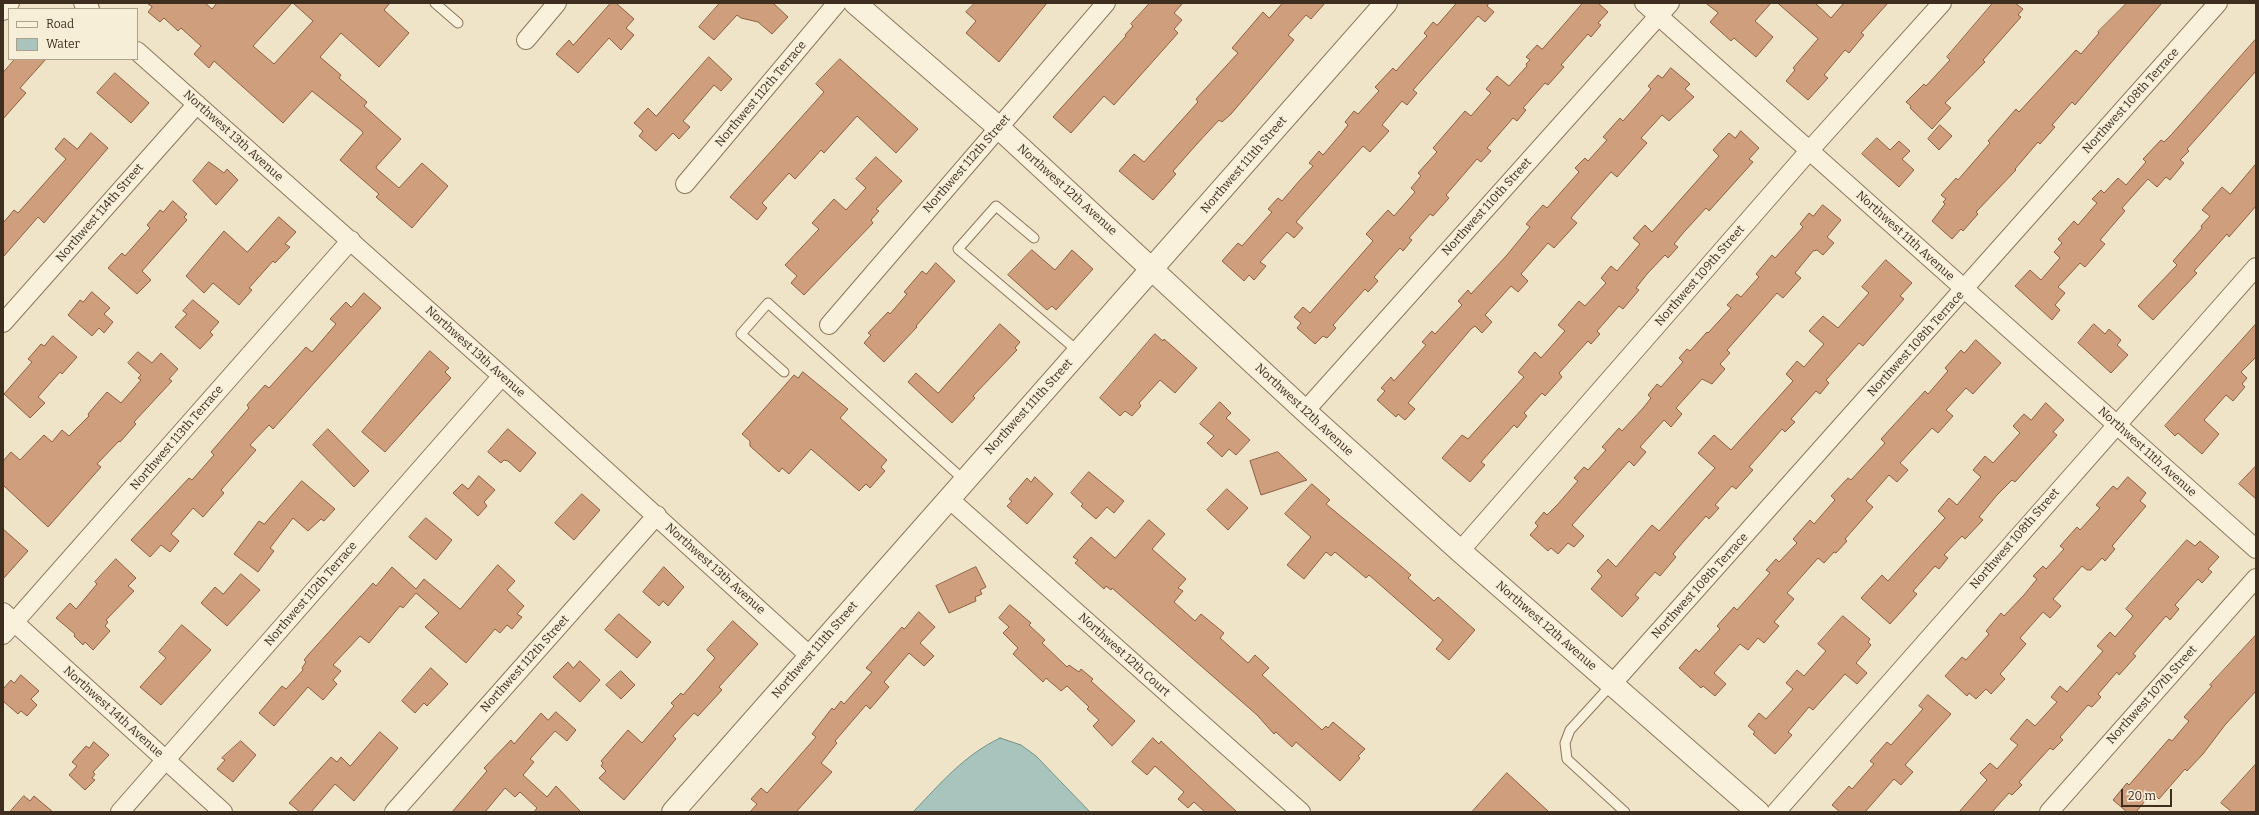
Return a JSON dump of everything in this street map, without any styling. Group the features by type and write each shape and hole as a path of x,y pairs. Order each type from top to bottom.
{"street":[{"path":"3,12 10,3"},
{"path":"526,40 557,3"},
{"name":"Northwest 112th Terrace","path":"685,184 837,3"},
{"name":"Northwest 12th Avenue","path":"855,3 998,127 1305,411 1460,551 1758,812"},
{"name":"Northwest 112th Street","path":"829,325 1106,3"},
{"name":"Northwest 111th Street","path":"672,812 948,498 1153,269 1386,3"},
{"name":"Northwest 11th Avenue","path":"1644,3 1664,9 1809,151 2256,549"},
{"name":"Northwest 109th Street","path":"1460,551 1809,151 1942,3"},
{"name":"Northwest 108th Terrace","path":"1612,684 2218,3"},
{"name":"Northwest 110th Street","path":"1305,411 1664,9"},
{"name":"Northwest 13th Avenue","path":"138,51 657,515 810,656"},
{"name":"Northwest 114th Street","path":"3,323 197,104"},
{"name":"Northwest 113th Terrace","path":"7,623 351,240"},
{"name":"Northwest 108th Street","path":"1776,812 2115,424 2256,267"},
{"name":"Northwest 112th Terrace","path":"120,812 502,376"},
{"name":"Northwest 12th Court","path":"948,498 1301,812"},
{"name":"Northwest 112th Street","path":"394,812 657,515"},
{"name":"Northwest 107th Street","path":"2049,812 2256,578"},
{"name":"Northwest 14th Avenue","path":"7,623 166,760 223,812"}],"lane":[{"path":"435,3 458,23"},
{"path":"1034,238 996,206 958,248 1079,352"},
{"path":"784,372 741,334 768,303 964,480"},
{"path":"1612,684 1570,730 1565,743 1567,759 1625,812"}],"water":[{"path":"1000,738 1021,745 1036,756 1090,812 913,812 953,771 975,753"}],"building":[{"path":"147,3 205,3 212,9 217,3 292,3 253,46 274,64 313,21 293,3 390,3 384,10 409,33 379,67 341,33 320,57 341,75 339,78 367,102 364,106 401,139 376,167 377,169 399,188 422,163 448,186 412,228 376,197 379,194 340,160 363,133 362,131 312,91 283,123 214,61 209,68 194,54 201,46 181,28 178,31 164,18 160,22 148,12 152,7"},
{"path":"611,3 616,3 634,19 626,28 634,35 621,50 609,38 578,73 556,54 569,40 573,45"},
{"path":"720,3 773,3 788,17 772,34 758,22 741,18 737,15 714,40 699,27"},
{"path":"975,3 1047,3 999,62 966,33 976,21 966,12"},
{"path":"1150,3 1183,3 1174,13 1182,20 1174,29 1178,33 1114,105 1104,96 1071,133 1053,117 1126,36 1125,35 1133,26 1131,24"},
{"path":"1283,3 1325,3 1311,19 1306,15 1288,35 1294,40 1231,114 1222,122 1219,120 1173,171 1176,174 1153,200 1119,171 1134,154 1144,162 1198,102 1196,99 1238,53 1232,48 1263,12 1269,18"},
{"path":"1457,3 1489,3 1487,6 1494,12 1485,22 1478,16 1413,90 1417,93 1407,105 1402,101 1382,125 1389,131 1370,152 1363,146 1296,222 1303,228 1294,238 1287,232 1260,262 1266,266 1254,280 1249,275 1244,281 1222,261 1238,243 1242,246 1272,212 1268,209 1278,198 1282,201 1313,166 1309,163 1319,151 1323,155 1348,125 1345,122 1354,111 1358,114 1379,91 1375,87 1393,68 1396,71 1427,36 1424,33 1433,22 1437,25"},
{"path":"1583,3 1598,3 1608,12 1598,23 1601,25 1591,37 1588,34 1561,65 1564,67 1548,85 1545,83 1523,108 1526,110 1517,121 1513,118 1487,148 1491,151 1481,162 1477,159 1446,195 1449,198 1433,216 1430,214 1409,238 1412,240 1403,251 1400,248 1374,277 1378,281 1368,292 1365,289 1333,325 1336,328 1327,338 1323,336 1315,344 1297,328 1301,323 1294,317 1303,307 1310,313 1373,241 1366,234 1388,210 1394,216 1415,192 1411,188 1421,176 1418,173 1437,152 1433,148 1465,111 1471,116 1491,93 1486,89 1497,76 1509,86 1527,66 1526,64 1530,60 1526,57 1537,45 1542,49"},
{"path":"1706,3 1771,3 1755,21 1773,37 1756,57 1734,38 1731,41 1710,22 1718,13"},
{"path":"1778,3 1815,3 1831,18 1844,3 1888,3 1861,33 1864,35 1849,53 1845,50 1824,75 1828,78 1808,100 1786,81 1795,70 1793,68 1818,39"},
{"path":"1993,3 2015,3 2023,9 2018,15 2021,17 1983,60 1985,62 1945,103 1951,108 1932,129 1910,108 1911,106 1906,102 1924,84 1926,86 1950,60 1947,57"},
{"path":"2127,3 2162,3 2075,105 2072,102 2052,125 2055,127 2040,144 2038,142 2015,169 2016,170 1976,212 1978,214 1963,231 1961,229 1952,239 1932,221 1945,204 1943,202 1946,199 1941,195 1956,178 1958,180 1990,143 1988,141 2016,109 2019,112 2076,50 2081,54 2099,33 2098,32"},
{"path":"2256,39 2256,71 2187,149 2189,151 2180,160 2184,163 2170,180 2166,177 2157,187 2148,179 2122,208 2125,211 2100,240 2105,244 2085,267 2080,263 2058,287 2065,293 2055,305 2060,310 2052,320 2015,286 2030,270 2041,280 2060,258 2054,252 2062,243 2058,239 2074,221 2078,225 2097,203 2092,199 2101,190 2104,193 2118,178 2126,185 2146,162 2143,159 2161,140 2164,142 2171,135"},
{"path":"709,57 732,79 721,91 714,85 683,121 690,127 679,139 673,133 656,151 639,136 643,131 634,123 648,108 656,116"},
{"path":"840,59 918,129 896,153 857,116 824,153 821,150 795,179 789,173 762,203 767,208 757,220 730,197 824,92 816,84"},
{"path":"14,60 45,60 20,88 26,93 3,119 3,73"},
{"path":"1671,68 1690,84 1685,89 1694,97 1669,121 1662,115 1641,138 1647,143 1617,177 1611,172 1571,218 1577,223 1554,248 1548,243 1521,274 1528,281 1518,292 1511,286 1485,315 1492,322 1482,333 1475,326 1471,329 1408,403 1415,409 1405,420 1398,414 1396,417 1377,400 1385,391 1381,388 1391,377 1394,381 1426,345 1422,342 1432,331 1435,334 1462,305 1458,301 1468,290 1471,294 1507,255 1530,227 1526,224 1543,205 1547,208 1579,172 1575,168 1585,158 1588,161 1607,140 1603,137 1620,118 1623,121 1651,89 1648,86 1658,75 1662,78"},
{"path":"115,73 149,103 131,123 97,93"},
{"path":"1940,125 1952,136 1939,150 1928,139"},
{"path":"1741,131 1759,148 1749,159 1753,162 1709,211 1706,208 1684,232 1674,244 1678,247 1668,258 1665,255 1647,274 1636,288 1639,290 1623,309 1619,306 1597,331 1600,334 1591,344 1588,341 1559,373 1562,377 1545,396 1542,393 1524,413 1527,416 1517,428 1514,425 1481,462 1485,465 1470,482 1442,458 1462,435 1468,439 1524,377 1518,372 1535,352 1541,358 1565,331 1558,325 1579,301 1585,306 1606,283 1601,278 1611,266 1617,271 1640,244 1633,238 1645,225 1652,232 1719,156 1713,150 1721,141 1729,133 1735,138"},
{"path":"91,133 108,148 44,223 38,217 3,257 3,223 14,210 18,213 66,159 55,149 64,138 77,149"},
{"path":"1877,138 1890,150 1899,141 1910,151 1902,159 1914,170 1899,187 1862,154"},
{"path":"876,157 902,181 876,209 879,211 871,220 873,223 804,295 791,283 797,276 785,265 819,229 812,223 834,199 846,210 866,188 856,179"},
{"path":"209,162 224,173 227,169 238,180 216,205 193,181"},
{"path":"2256,164 2256,206 2229,237 2227,234 2194,271 2197,273 2153,320 2138,306 2177,265 2173,261 2202,228 2201,226 2210,216 2202,210 2222,187 2230,194"},
{"path":"173,201 187,214 184,217 187,220 142,271 151,280 137,294 108,268 122,253 125,256 150,228 147,225 160,210 163,212"},
{"path":"1823,205 1841,220 1827,237 1834,243 1823,255 1817,250 1813,251 1795,273 1801,278 1783,298 1777,293 1727,350 1730,353 1720,364 1725,369 1712,384 1702,379 1676,408 1682,414 1671,427 1664,420 1640,447 1646,452 1634,466 1629,461 1572,525 1584,536 1574,547 1568,543 1558,554 1551,548 1548,551 1530,535 1538,526 1535,523 1544,512 1547,515 1558,504 1578,481 1574,478 1584,467 1588,470 1606,450 1602,447 1619,428 1622,431 1644,407 1651,398 1648,395 1657,384 1661,387 1683,362 1679,358 1687,349 1690,351 1731,308 1727,305 1737,294 1741,297 1759,277 1756,274 1772,255 1775,258 1803,227 1800,224 1809,213 1813,216"},
{"path":"279,217 296,232 285,244 290,247 275,263 273,261 249,288 252,290 239,305 213,283 204,293 186,276 224,231 247,252"},
{"path":"1032,250 1055,270 1072,250 1093,269 1056,310 1052,306 1047,310 1008,275"},
{"path":"1886,260 1912,283 1900,296 1904,299 1863,346 1859,343 1826,380 1829,383 1820,394 1816,391 1791,419 1795,422 1785,432 1782,429 1749,467 1753,470 1736,489 1732,486 1715,505 1719,508 1709,519 1706,516 1684,541 1673,554 1676,557 1660,576 1655,572 1635,595 1639,598 1622,617 1591,589 1602,576 1597,571 1608,559 1616,567 1652,525 1659,531 1715,468 1698,453 1714,435 1731,450 1793,381 1786,374 1797,361 1804,367 1824,344 1809,331 1823,316 1838,328 1869,293 1862,287"},
{"path":"936,263 955,281 916,326 917,327 884,362 864,343 871,335 868,333 888,312 890,314 907,294 904,292 922,271 926,274"},
{"path":"92,292 110,308 104,314 113,322 104,333 99,328 92,336 68,315 80,300 83,302"},
{"path":"364,293 381,308 273,429 269,425 250,445 256,450 221,490 224,493 203,517 193,508 171,534 179,541 170,552 161,545 150,557 131,540 189,478 192,480 214,455 211,452 249,408 247,405 265,385 269,388 306,347 312,352 336,324 330,319 346,302 351,307"},
{"path":"193,300 219,322 210,332 213,335 200,349 175,327 187,314 183,311"},
{"path":"1000,324 1020,342 1015,348 1017,350 973,396 975,398 952,423 908,382 916,373 938,393"},
{"path":"2094,324 2105,334 2109,329 2121,340 2117,345 2128,355 2111,373 2078,343"},
{"path":"2256,324 2256,357 2241,372 2247,378 2242,384 2245,387 2233,401 2226,395 2204,420 2219,434 2202,454 2178,433 2175,436 2165,426"},
{"path":"1155,334 1163,341 1164,339 1197,368 1175,393 1160,380 1139,403 1141,406 1132,416 1125,411 1120,416 1100,398"},
{"path":"53,336 77,357 62,374 60,372 38,397 45,403 30,418 4,394 32,362 28,359 41,344 44,346"},
{"path":"1976,340 2001,363 1973,394 1966,388 1946,410 1953,416 1938,433 1932,428 1900,463 1908,470 1897,482 1889,475 1866,501 1873,507 1845,539 1847,541 1836,553 1834,552 1824,563 1818,558 1787,593 1794,599 1774,622 1779,626 1764,643 1758,638 1748,650 1740,644 1714,673 1726,684 1715,696 1703,686 1701,688 1679,668 1696,649 1699,652 1720,629 1717,626 1734,607 1737,610 1770,573 1766,570 1776,559 1779,562 1797,543 1793,539 1810,520 1814,524 1835,500 1831,496 1848,478 1851,480 1885,443 1881,439 1925,391 1928,394 1948,371 1945,368 1961,350 1964,353"},
{"path":"430,351 449,368 445,372 451,378 385,452 362,432"},
{"path":"138,352 152,363 161,353 178,369 169,379 172,381 134,422 136,424 120,442 119,441 97,464 101,467 48,527 3,485 3,461 11,452 20,460 44,435 52,442 62,430 69,436 89,416 88,414 107,392 121,403 141,380 138,378 141,375 128,363"},
{"path":"803,372 848,409 840,418 887,460 881,467 885,471 870,488 866,484 859,491 811,449 789,474 782,468 779,472 750,446 750,441 742,434 794,375 798,378"},
{"path":"1220,402 1231,413 1226,418 1250,440 1236,455 1229,449 1222,457 1207,443 1214,436 1200,424"},
{"path":"2046,403 2064,420 2053,432 2057,435 2015,482 2012,480 1997,495 1979,517 1983,520 1965,539 1962,536 1944,555 1948,558 1939,569 1935,566 1913,591 1917,594 1890,624 1861,598 1882,575 1888,581 1945,518 1938,511 1949,498 1957,505 1981,477 1973,470 1985,456 1993,463 2020,433 2013,426 2024,414 2031,420"},
{"path":"328,429 369,471 354,487 313,445"},
{"path":"508,429 536,453 520,472 508,461 504,460 501,463 488,452"},
{"path":"1278,452 1307,480 1261,495 1250,461"},
{"path":"2256,466 2256,499 2239,484"},
{"path":"1089,472 1124,501 1114,513 1107,507 1096,519 1081,506 1083,504 1071,493"},
{"path":"479,476 495,490 484,502 487,506 478,516 453,493 462,484 468,489"},
{"path":"1035,477 1053,494 1027,524 1007,506 1012,501 1009,499 1027,478 1031,482"},
{"path":"2128,477 2146,493 2140,501 2146,506 2112,546 2115,549 2105,561 2102,558 2091,570 2087,570 2082,566 2053,599 2061,606 2050,618 2043,612 2020,638 2026,644 2000,674 2005,679 1991,694 1986,689 1976,699 1969,693 1967,696 1945,676 1962,657 1966,660 1989,634 1986,631 2001,613 2004,616 2024,595 2037,579 2033,576 2043,566 2046,569 2064,549 2060,546 2077,527 2080,530 2100,508 2096,505 2113,486 2117,489"},
{"path":"302,481 335,509 324,521 321,519 308,531 293,518 270,548 274,551 258,572 234,554 259,521 264,524"},
{"path":"1312,484 1330,500 1326,504 1411,575 1408,578 1434,601 1438,597 1475,630 1449,660 1436,649 1443,640 1369,575 1366,578 1335,552 1331,556 1326,552 1304,579 1287,565 1311,537 1285,514"},
{"path":"1227,489 1248,508 1228,530 1207,510"},
{"path":"582,494 600,510 574,540 555,523"},
{"path":"426,518 452,540 436,560 409,537"},
{"path":"1149,520 1165,534 1152,549 1186,579 1178,588 1183,591 1174,602 1195,621 1201,614 1224,633 1220,638 1248,663 1255,655 1269,668 1262,675 1322,730 1326,726 1328,728 1333,722 1365,749 1358,756 1360,758 1340,781 1296,742 1292,747 1276,732 1274,734 1257,715 1112,588 1111,590 1106,586 1104,589 1075,563 1078,560 1073,557 1091,537 1115,558"},
{"path":"3,529 28,551 3,579"},
{"path":"2187,540 2195,546 2200,541 2219,557 2208,569 2212,572 2202,583 2198,579 2175,605 2179,609 2170,620 2166,616 2133,654 2136,656 2119,675 2117,672 2098,694 2101,697 2092,707 2088,705 2060,737 2063,740 2053,750 2050,748 2019,782 2022,785 2012,795 2009,793 1992,812 1959,812 1987,780 1980,773 1990,763 1997,769 2018,745 2010,739 2027,719 2035,726 2057,702 2051,697 2060,686 2067,692 2103,651 2097,646 2110,632 2115,637 2133,616 2126,609"},
{"path":"116,559 136,578 128,586 134,591 106,620 108,622 105,626 110,631 93,650 85,642 83,645 74,636 75,634 56,618 70,603 76,609 97,584 95,582"},
{"path":"498,565 515,581 507,590 524,606 517,614 522,617 512,629 507,625 500,633 495,629 466,663 425,627 439,613 416,593 403,608 400,606 369,643 360,636 333,665 341,671 333,680 337,684 323,700 308,687 274,726 259,713 282,686 286,689 303,670 302,668 306,662 304,660 309,654 373,583 376,586 392,567 416,589 424,579 460,609"},
{"path":"664,567 684,587 668,606 663,601 659,606 643,592"},
{"path":"976,567 986,587 980,590 982,594 975,597 976,601 949,613 936,586"},
{"path":"241,574 260,590 227,626 201,603 215,587 223,594"},
{"path":"1010,605 1031,623 1029,625 1045,640 1042,643 1067,667 1069,665 1079,672 1081,669 1093,679 1091,681 1135,721 1112,746 1093,726 1099,720 1087,709 1089,707 1067,686 1061,691 1046,678 1043,682 1013,654 1018,648 1003,633 1009,627 999,618"},
{"path":"919,612 935,627 920,643 934,656 924,666 909,653 884,682 889,687 870,709 866,705 835,741 837,743 821,763 832,772 796,812 750,812 757,804 751,799 761,788 767,793 816,737 812,734 832,708 834,710 841,701 844,704 872,672 866,668 902,627 904,629"},
{"path":"619,614 651,642 637,658 605,630"},
{"path":"1843,616 1870,639 1868,642 1871,645 1856,663 1867,673 1857,684 1845,674 1813,710 1809,707 1788,732 1792,735 1775,754 1753,734 1755,732 1748,726 1759,713 1766,719 1793,689 1786,683 1797,670 1804,676 1826,651 1818,644"},
{"path":"733,621 758,644 719,687 722,690 698,716 694,713 673,736 676,739 624,800 599,778 606,771 601,766 603,763 601,761 628,730 642,743 674,706 671,703 681,693 683,695 715,658 707,650"},
{"path":"182,625 211,650 161,705 140,687 166,658 159,652"},
{"path":"2256,635 2256,691 2225,725 2203,754 2187,771 2185,769 2159,799 2152,793 2136,812 2127,812 2113,800 2127,783 2129,785 2169,739 2172,741 2189,721 2184,717 2212,686 2210,685"},
{"path":"580,661 600,680 580,702 553,677 568,662 573,668"},
{"path":"431,668 448,684 427,706 424,703 415,713 402,701"},
{"path":"621,671 635,685 621,699 606,685"},
{"path":"21,675 39,691 31,699 37,705 27,716 21,711 18,714 3,701 3,689 11,680 14,683"},
{"path":"1928,695 1951,714 1905,765 1913,772 1901,785 1894,779 1865,812 1840,812 1832,805 1849,786 1852,789 1874,764 1870,761 1887,742 1891,745 1923,709 1919,706"},
{"path":"556,712 576,730 567,741 555,731 530,759 534,762 523,775 547,797 556,786 581,812 534,812 537,808 520,792 515,797 505,788 485,812 452,812 487,771 484,768 511,740 514,744 541,713 548,720"},
{"path":"380,732 398,748 354,801 335,784 311,812 300,812 289,803 331,757 337,762 341,757 350,766"},
{"path":"1153,738 1159,744 1161,741 1237,812 1205,812 1194,802 1188,808 1178,799 1184,792 1155,766 1147,775 1132,762"},
{"path":"241,741 256,755 233,782 217,769 225,760 222,758"},
{"path":"94,742 109,755 93,772 95,774 92,778 95,780 85,790 69,775 77,766 72,762 86,746 89,748"},
{"path":"2256,764 2256,812 2232,812 2221,803"},
{"path":"1507,773 1549,812 1472,812"},
{"path":"24,796 30,801 34,796 53,812 10,812"}]}
